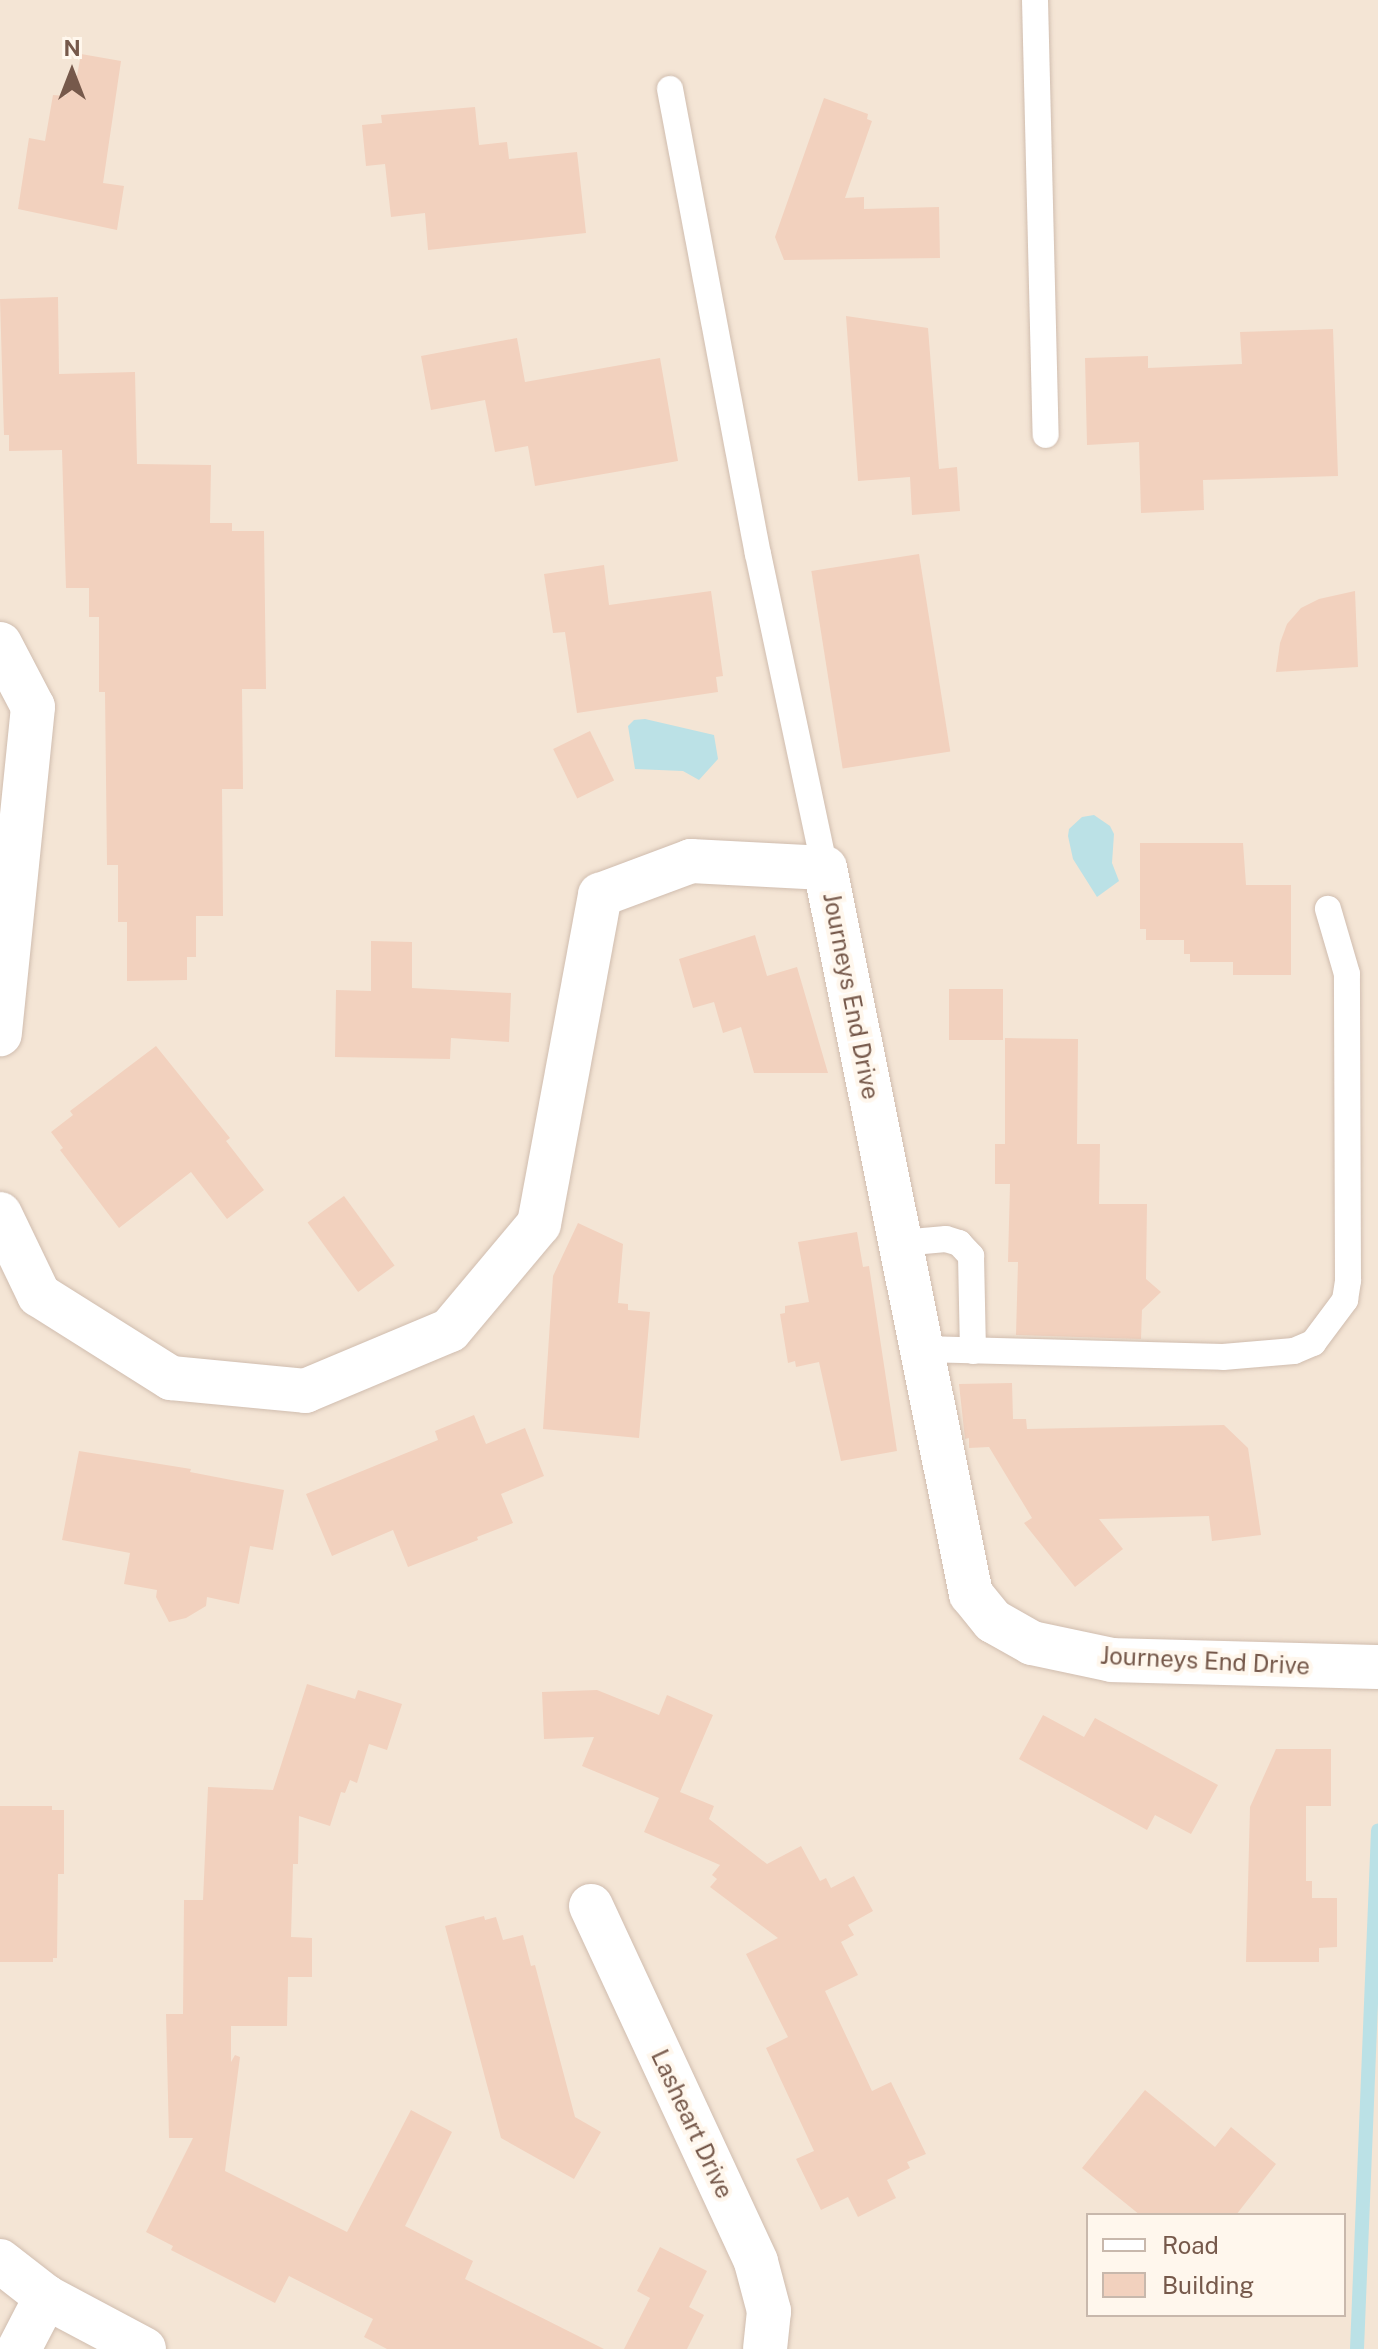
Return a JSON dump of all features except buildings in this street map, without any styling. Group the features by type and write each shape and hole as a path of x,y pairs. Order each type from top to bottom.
{"street":[{"path":"0,644 33,707 0,1034"},
{"name":"Journeys End Drive","path":"0,1214 39,1295 171,1378 305,1391 320,1385 450,1330 539,1224 600,895 691,861 825,868 971,1594 993,1621 1032,1643 1112,1660 1378,1667"},
{"name":"Lasheart Drive","path":"591,1906 756,2262 769,2311 765,2349"},
{"path":"0,2261 46,2297 144,2349"},
{"path":"19,2349 46,2297"}],"lane":[{"path":"1035,0 1046,435"},
{"path":"670,89 758,554 825,868"},
{"path":"922,1349 1260,1355 1294,1351 1313,1343 1345,1300 1348,1280 1347,974 1328,909"},
{"path":"901,1243 946,1239 959,1243 971,1256 973,1351"}],"shaded area":[{"path":"0,0 1378,0 1378,2349 0,2349"}],"water":[{"path":"645,719 714,735 718,759 699,780 683,771 635,769 628,726 634,720"},
{"path":"1094,815 1110,826 1114,834 1112,863 1119,881 1097,897 1073,859 1068,836 1069,829 1082,817"}],"waterway":[{"path":"1357,2349 1378,1830"}]}
